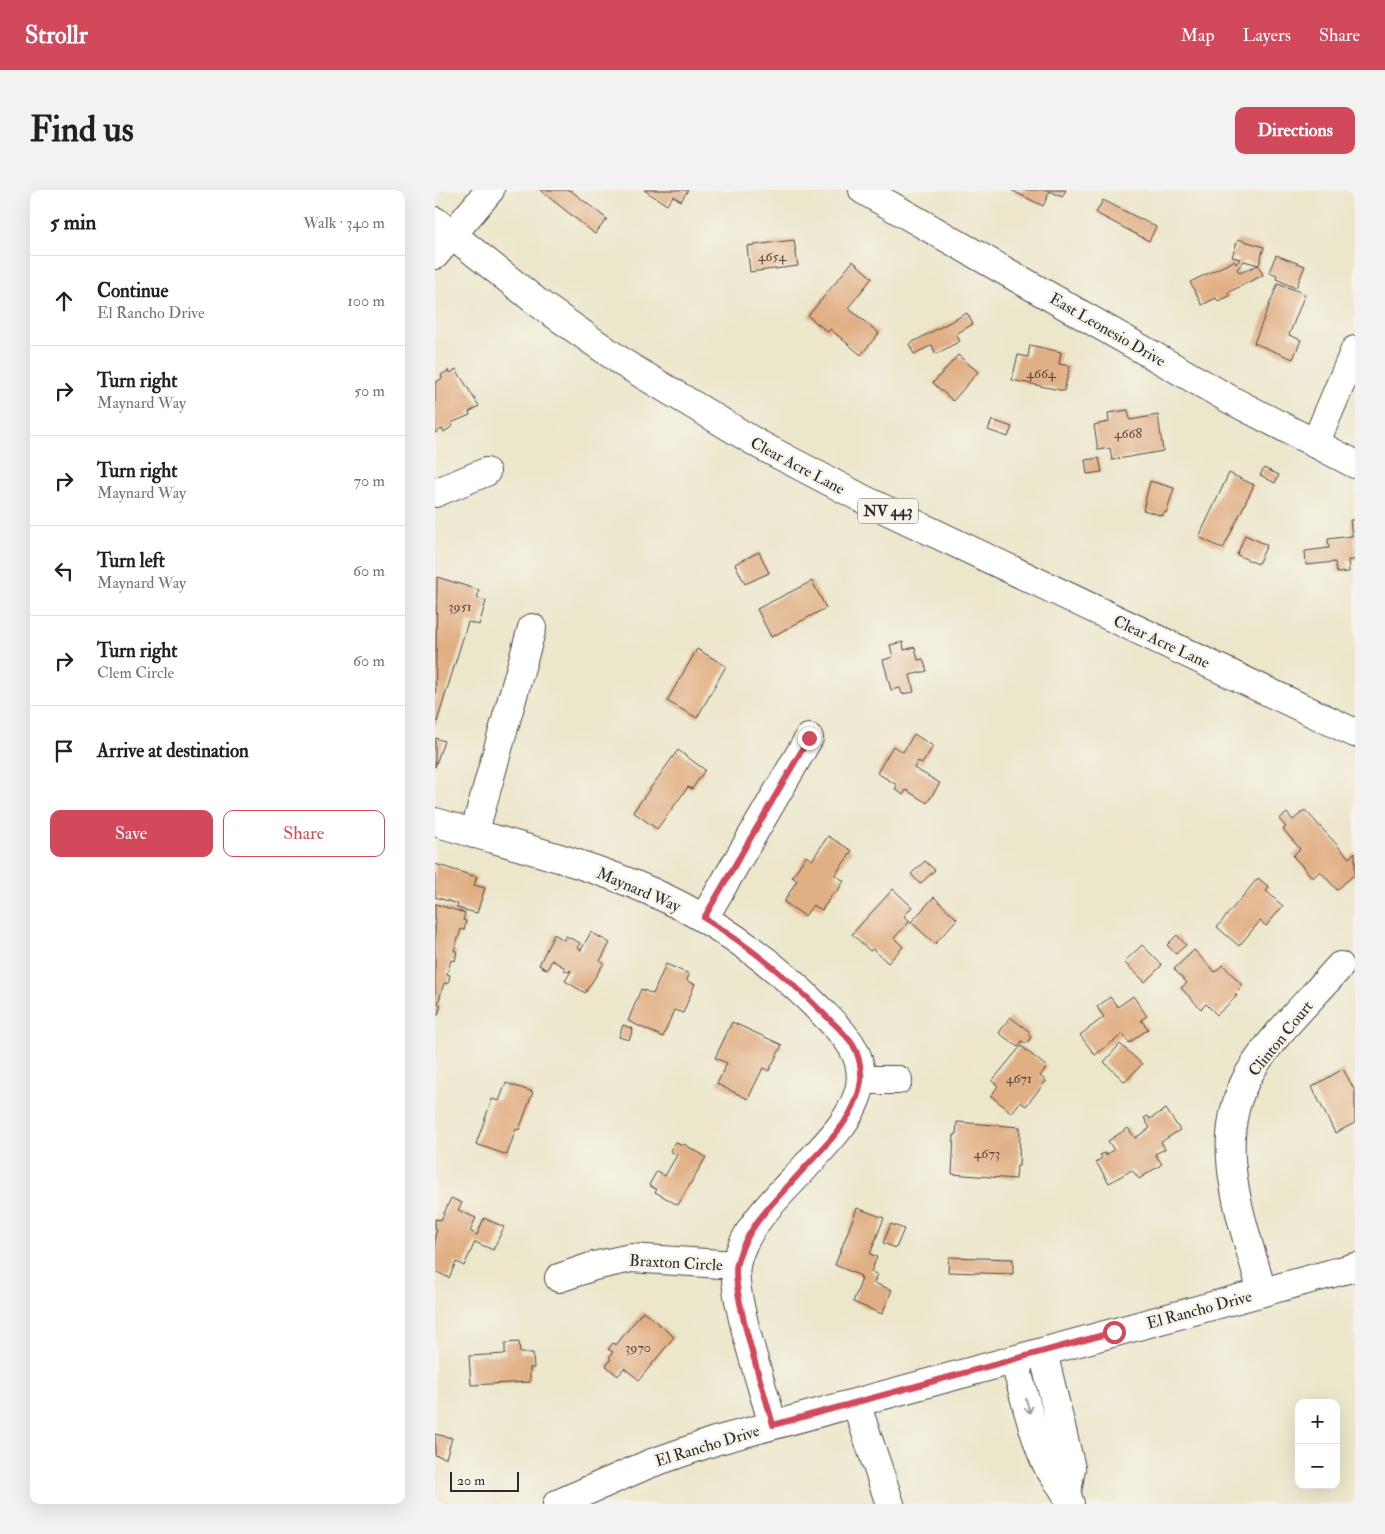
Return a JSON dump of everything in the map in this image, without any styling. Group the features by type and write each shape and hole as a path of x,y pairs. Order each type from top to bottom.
{"street":[{"path":"441,237 490,190"},
{"name":"East Leonesio Drive","path":"863,190 1231,400 1355,464"},
{"name":"Clear Acre Lane","path":"441,237 625,364 760,445 873,504 1355,733"},
{"path":"1315,444 1355,350"},
{"path":"435,493 486,472"},
{"path":"474,834 531,628"},
{"path":"704,918 809,738"},
{"name":"Maynard Way","path":"435,822 600,872 653,892 704,918 733,937 777,971 811,1000 846,1036 856,1051 861,1080 858,1093 847,1118 761,1217 745,1244 736,1265"},
{"name":"Clinton Court","path":"1262,1292 1233,1180 1230,1150 1233,1119 1241,1092 1254,1066 1340,966"},
{"path":"861,1080 898,1080"},
{"name":"Braxton Circle","path":"559,1278 594,1266 631,1258 736,1265"},
{"path":"736,1265 736,1276 744,1317 773,1425"},
{"name":"El Rancho Drive","path":"557,1504 649,1464 773,1425 1355,1267"},
{"path":"1043,1352 1071,1468 1069,1498"},
{"path":"1014,1360 1045,1460 1053,1476 1069,1498"},
{"path":"856,1403 890,1504"}],"building":[{"path":"540,190 570,190 607,219 595,234"},
{"path":"644,190 688,190 681,201 673,196 667,205"},
{"path":"1011,190 1066,190 1062,197 1050,191 1043,206"},
{"path":"1103,200 1156,227 1149,241 1096,213"},
{"path":"1238,239 1264,247 1259,265 1244,261 1237,269 1240,273 1258,265 1263,275 1227,293 1230,296 1218,301 1216,298 1202,305 1190,282 1234,261 1236,264 1240,259 1232,257"},
{"path":"794,240 798,266 750,272 747,246"},
{"path":"1276,255 1305,266 1296,288 1276,279 1277,275 1269,272"},
{"path":"853,261 872,278 848,308 879,333 861,355 830,329 828,332 808,316"},
{"path":"1278,283 1305,294 1289,335 1301,340 1293,359 1254,343"},
{"path":"967,313 973,324 956,334 960,341 936,354 932,345 914,354 909,344"},
{"path":"1030,345 1061,352 1059,364 1070,366 1064,391 1012,380 1018,355 1028,357"},
{"path":"958,355 978,372 953,401 933,383"},
{"path":"456,369 479,406 469,412 470,415 451,423 453,426 444,432 442,429 435,433 435,383 442,378 441,375 449,370 450,373"},
{"path":"1128,410 1130,420 1158,415 1163,451 1112,460 1110,448 1098,450 1094,425 1109,422 1108,413"},
{"path":"992,420 1012,427 1008,437 988,430"},
{"path":"1099,458 1102,472 1087,474 1085,460"},
{"path":"1264,468 1279,475 1275,483 1260,475"},
{"path":"1229,473 1254,485 1223,549 1199,537"},
{"path":"1150,481 1174,488 1166,513 1164,512 1163,516 1143,510"},
{"path":"1350,520 1355,520 1355,560 1348,560 1349,572 1337,573 1335,562 1306,565 1305,551 1329,548 1328,539 1352,536"},
{"path":"1245,535 1267,545 1258,564 1237,555"},
{"path":"759,552 769,573 745,584 735,564"},
{"path":"437,577 479,590 477,598 486,601 479,625 468,622 435,728"},
{"path":"812,581 826,608 771,637 757,609"},
{"path":"903,642 904,650 915,647 918,660 923,659 927,671 910,675 914,692 902,694 900,688 891,690 883,660 893,657 890,645"},
{"path":"697,649 726,666 697,718 667,701"},
{"path":"914,734 933,746 922,764 918,761 914,768 940,783 927,803 906,790 903,795 895,789 897,785 877,773 893,746 903,752"},
{"path":"435,738 444,741 435,767"},
{"path":"678,750 705,770 692,789 688,787 657,829 633,812"},
{"path":"1305,810 1349,858 1355,852 1355,874 1337,890 1320,871 1313,878 1293,856 1300,849 1283,829 1286,827 1279,819 1287,813 1293,820"},
{"path":"828,836 852,851 835,875 844,881 822,910 813,905 805,916 784,902 797,880 792,877 806,856 812,860"},
{"path":"925,861 935,870 920,884 911,874"},
{"path":"435,864 477,877 474,885 485,888 477,913 457,908 458,904 435,897"},
{"path":"1258,878 1269,887 1266,891 1283,906 1266,926 1260,921 1239,946 1217,927"},
{"path":"893,889 912,907 904,916 910,921 894,938 903,947 888,963 873,949 870,951 852,934"},
{"path":"934,897 957,919 935,944 911,922"},
{"path":"435,904 465,913 463,920 466,921 464,930 461,929 454,951 457,951 455,961 451,960 447,974 450,975 448,984 444,983 438,1004 441,1005 438,1015 435,1014"},
{"path":"591,932 610,943 600,961 604,963 585,993 565,981 570,970 569,972 564,970 565,968 552,960 547,970 539,965 554,934 564,940 566,936 580,943 577,948 581,950"},
{"path":"1177,935 1186,945 1176,954 1167,945"},
{"path":"1142,945 1162,965 1145,982 1124,962"},
{"path":"1194,950 1215,972 1223,965 1243,986 1235,994 1237,996 1217,1015 1206,1004 1201,1009 1181,988 1187,983 1174,969"},
{"path":"666,964 689,974 687,981 695,984 683,1013 674,1010 663,1037 628,1021 641,989 653,994"},
{"path":"1133,996 1147,1016 1141,1020 1148,1029 1129,1043 1123,1034 1095,1055 1080,1035 1104,1017 1097,1007 1110,997 1118,1007"},
{"path":"1010,1017 1030,1032 1028,1034 1031,1037 1026,1044 1022,1041 1018,1047 999,1033"},
{"path":"732,1022 782,1045 769,1071 763,1068 748,1099 717,1084 727,1063 715,1058"},
{"path":"623,1025 633,1029 629,1040 619,1037"},
{"path":"1120,1044 1142,1064 1125,1082 1104,1062"},
{"path":"1021,1046 1047,1067 1040,1076 1046,1081 1026,1106 1020,1102 1012,1113 991,1096 998,1086 992,1081"},
{"path":"1343,1069 1355,1091 1355,1123 1335,1133 1312,1087"},
{"path":"506,1083 533,1092 519,1130 516,1129 507,1155 476,1144 492,1099 499,1101"},
{"path":"1166,1109 1180,1130 1161,1142 1165,1149 1155,1154 1162,1164 1139,1179 1132,1170 1109,1183 1096,1162 1102,1158 1100,1155 1105,1153 1106,1155 1114,1150 1108,1141 1128,1128 1135,1138 1150,1128 1144,1118 1148,1116 1150,1119"},
{"path":"957,1122 1020,1127 1019,1166 1017,1166 1016,1179 952,1174 954,1135 956,1135"},
{"path":"675,1142 682,1146 684,1144 706,1157 678,1205 655,1192 657,1190 649,1185 657,1171 665,1176 677,1155 670,1151"},
{"path":"451,1198 462,1203 458,1210 476,1218 470,1231 477,1235 484,1218 504,1227 493,1250 475,1242 464,1266 456,1262 449,1278 435,1271 435,1235 437,1230 435,1229 435,1219 441,1220"},
{"path":"857,1208 884,1218 870,1254 877,1257 871,1272 877,1274 874,1283 892,1290 882,1314 853,1302 862,1279 860,1278 861,1276 835,1265"},
{"path":"891,1224 904,1229 896,1248 883,1243"},
{"path":"949,1257 1013,1259 1013,1274 948,1272"},
{"path":"643,1311 674,1337 639,1380 624,1368 618,1376 606,1366 613,1352 608,1349 613,1343 616,1345"},
{"path":"519,1342 520,1353 533,1353 534,1368 530,1368 530,1382 471,1385 469,1356 505,1354 505,1343"},
{"path":"435,1434 452,1438 446,1458 435,1455"}],"route":[{"path":"809,738 704,918 756,954 811,1000 852,1044 859,1064 861,1080 853,1108 847,1118 837,1132 761,1217 740,1253 736,1265 736,1276 744,1317 773,1425 1114,1332"}]}
